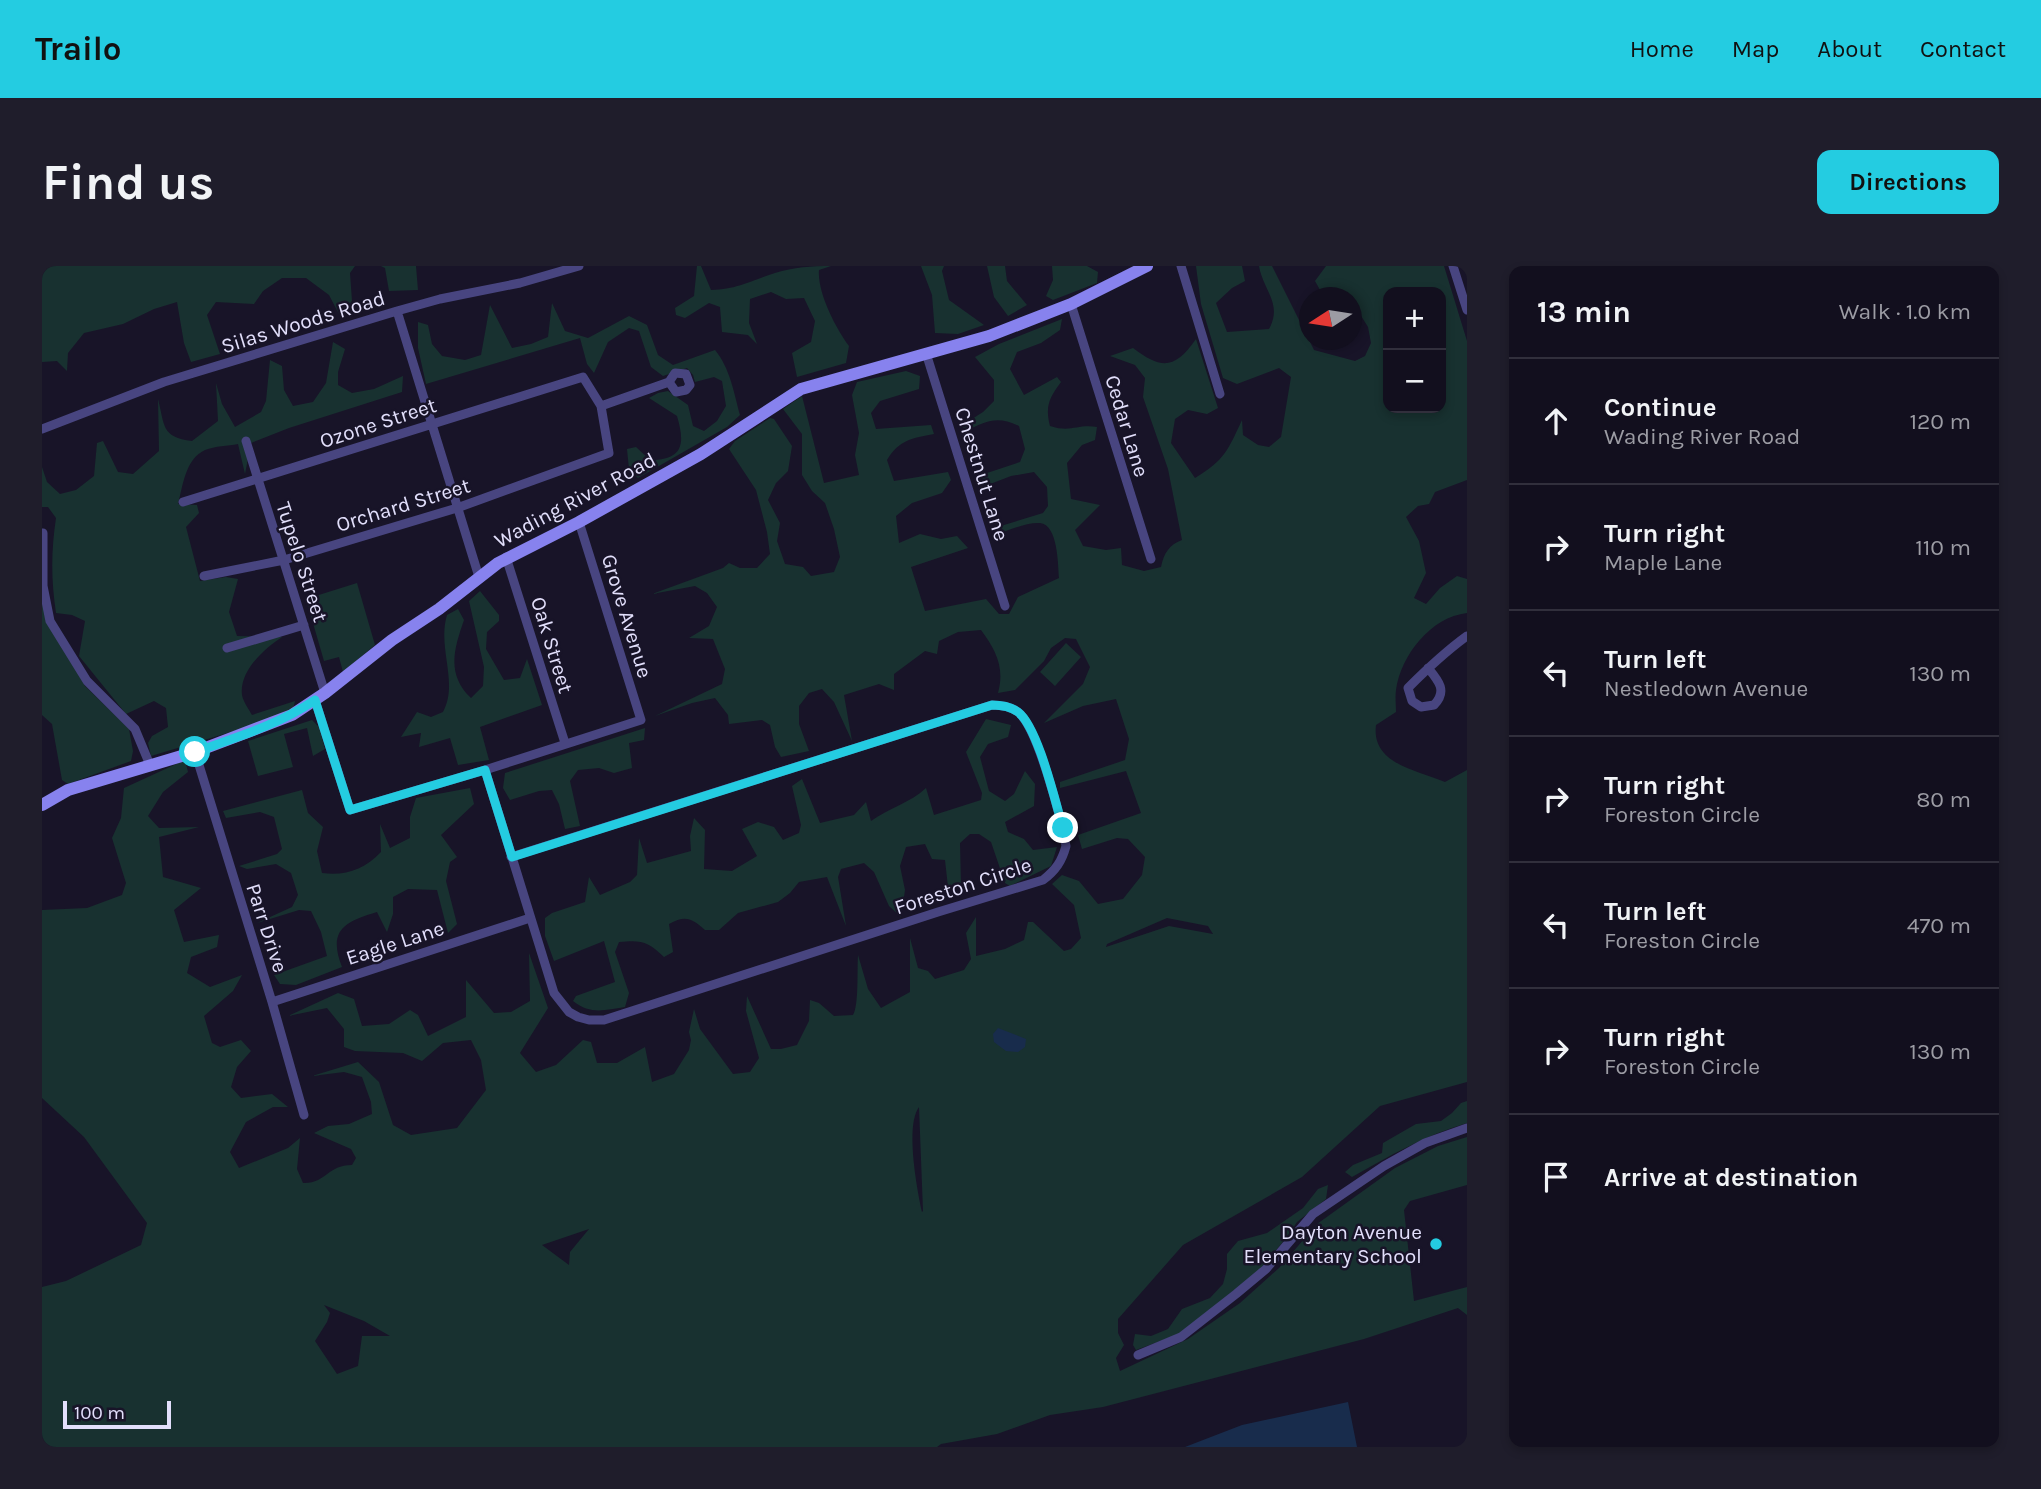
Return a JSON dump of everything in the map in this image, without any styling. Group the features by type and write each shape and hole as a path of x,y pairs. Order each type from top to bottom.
{"main road":[{"name":"Wading River Road","path":"42,805 68,790 195,752 292,715 506,558 579,522 701,454 801,389 989,336 1071,304 1147,266"}],"street":[{"name":"Silas Woods Road","path":"42,429 164,382 397,311 440,299 520,283 579,266"},
{"path":"1181,266 1220,394"},
{"path":"1453,266 1467,310"},
{"name":"Cedar Lane","path":"1071,304 1151,559"},
{"path":"397,311 479,577"},
{"name":"Chestnut Lane","path":"926,353 1005,606"},
{"name":"Ozone Street","path":"183,502 583,377 601,406"},
{"path":"601,406 669,382"},
{"name":"Orchard Street","path":"204,576 284,560 457,508 609,453 601,406"},
{"name":"Tupelo Street","path":"246,441 304,625 350,810 485,770"},
{"name":"Grove Avenue","path":"565,743 641,720 579,522"},
{"path":"43,533 43,586 50,621 87,681 135,729 150,765"},
{"name":"Oak Street","path":"506,558 565,743"},
{"path":"227,648 304,625"},
{"path":"1428,668 1442,687 1437,701 1424,707 1416,705 1408,688 1437,658 1467,636"},
{"name":"Foreston Circle","path":"485,770 554,993 560,1003 578,1017 589,1020 604,1020 1043,880 1062,861 1066,846 1033,733 1017,711 1005,705 992,705 512,857"},
{"path":"485,770 565,743"},
{"name":"Parr Drive","path":"195,752 304,1115"},
{"name":"Eagle Lane","path":"272,1002 530,918"},
{"path":"1138,1356 1181,1337 1236,1294 1266,1269 1313,1214 1384,1166 1425,1143 1467,1128"}],"green space":[{"path":"42,266 355,266 350,273 352,301 340,316 329,295 306,278 282,278 263,291 254,304 216,302 207,315 220,354 191,362 184,343 177,302 154,309 123,324 84,333 68,353 67,371 57,361 42,362"},
{"path":"381,266 416,266 418,290 389,291 385,268"},
{"path":"697,266 701,266 711,290 737,286 789,269 831,266 819,270 819,279 828,310 849,346 846,363 797,377 792,353 811,342 815,321 804,298 786,299 771,292 750,299 749,323 757,344 748,335 722,332 720,307 709,303 685,318 676,315 675,308 694,296"},
{"path":"921,266 944,266 942,271 949,300 984,325 958,334 935,333 932,295"},
{"path":"987,266 1005,266 1007,281 1027,305 1008,316 994,297"},
{"path":"1052,266 1087,266 1098,272 1097,283 1053,300 1046,296 1053,280"},
{"path":"1196,266 1242,266 1245,281 1232,288 1216,303 1227,332 1269,329 1273,320 1273,304 1259,266 1272,266 1299,320 1299,350 1314,350 1355,361 1365,356 1371,343 1368,327 1362,317 1362,287 1318,287 1315,281 1326,266 1444,266 1467,341 1467,480 1435,492 1429,504 1418,506 1406,517 1419,541 1426,573 1414,598 1426,604 1440,588 1457,576 1467,579 1467,613 1441,622 1411,651 1399,677 1396,712 1376,725 1376,738 1381,749 1398,764 1445,782 1467,770 1467,1082 1380,1106 1302,1177 1183,1245 1118,1319 1118,1333 1124,1345 1116,1358 1120,1371 1188,1339 1240,1303 1279,1268 1317,1224 1395,1168 1438,1146 1467,1137 1467,1185 1410,1201 1404,1210 1414,1301 1467,1287 1467,1315 1458,1308 1364,1339 1103,1407 1050,1415 997,1434 937,1447 42,1447 42,1287 66,1281 141,1245 147,1223 84,1137 42,1098 42,910 87,908 122,895 126,883 112,838 121,818 124,788 185,760 188,772 163,792 148,816 159,828 199,827 159,837 163,877 201,888 174,910 184,942 219,935 217,947 191,957 187,973 210,987 242,975 233,991 204,1016 212,1043 220,1047 241,1040 251,1051 237,1067 231,1087 241,1098 272,1094 288,1107 273,1107 246,1122 230,1152 239,1168 288,1148 300,1138 297,1169 303,1183 317,1181 337,1168 352,1165 356,1158 351,1149 314,1133 328,1126 349,1124 372,1114 371,1102 362,1077 344,1072 312,1076 358,1062 379,1082 393,1125 411,1135 457,1128 486,1090 481,1060 471,1040 443,1043 422,1061 403,1053 355,1051 344,1047 344,1029 327,1008 288,1016 338,993 354,999 362,1026 389,1024 410,1010 418,1015 428,1036 466,1017 466,980 494,1013 511,1012 530,1001 529,953 548,1008 520,1053 536,1072 556,1065 583,1040 591,1042 597,1063 617,1063 645,1047 652,1082 674,1074 689,1050 689,1032 694,1009 700,1029 733,1074 750,1072 759,1058 746,1011 747,996 771,1049 797,1045 809,1021 810,1000 819,1003 834,1016 853,1015 857,996 858,955 868,989 881,1008 910,992 910,938 918,968 928,971 935,979 964,970 971,959 966,933 976,917 976,956 1005,949 1024,940 1028,922 1033,922 1064,951 1071,949 1081,938 1074,905 1052,884 1062,875 1079,881 1098,904 1123,899 1142,875 1145,857 1128,839 1117,838 1082,849 1078,835 1141,813 1126,771 1060,788 1060,782 1125,760 1129,739 1116,699 1083,706 1044,723 1083,684 1090,667 1076,639 1065,638 1051,648 1044,661 1015,690 998,693 1000,667 986,637 981,630 958,632 939,641 937,654 925,651 894,674 894,690 879,684 844,695 852,741 834,702 822,689 809,693 799,706 799,724 809,751 781,757 775,747 770,725 762,720 729,724 728,715 715,698 655,716 722,684 725,669 713,639 689,638 709,626 717,607 707,593 695,586 652,594 723,568 729,563 740,568 757,568 770,554 756,490 729,449 735,441 770,418 774,419 792,446 788,471 776,483 768,500 780,523 777,541 785,564 803,567 811,576 834,572 840,557 834,529 825,503 812,491 802,475 802,434 783,409 802,396 824,483 859,475 855,455 859,433 852,395 857,382 906,371 920,376 919,389 880,401 871,413 876,429 931,425 934,434 907,441 896,448 887,460 894,481 948,472 951,480 942,493 912,503 896,516 899,543 920,534 941,539 957,536 968,548 911,567 925,611 986,599 999,614 1009,614 1018,597 1059,578 1056,546 1050,530 1040,523 1023,525 995,535 991,529 1043,513 1048,506 1047,487 1034,472 1011,476 985,486 981,475 1020,462 1025,449 1019,426 1012,423 999,420 987,422 967,431 961,426 983,412 994,401 994,380 975,357 999,344 1062,319 1060,330 1041,343 1017,352 1010,369 1024,395 1057,377 1061,382 1049,403 1050,426 1063,429 1097,427 1095,440 1082,445 1067,463 1071,499 1100,505 1075,530 1083,546 1106,550 1121,548 1122,565 1144,571 1161,567 1168,550 1182,540 1168,469 1143,397 1145,378 1135,365 1110,356 1133,348 1152,360 1168,363 1181,356 1196,339 1218,408 1207,414 1188,410 1175,419 1171,443 1195,478 1213,466 1224,454 1242,420 1243,435 1258,445 1269,447 1281,437 1291,377 1279,368 1237,384 1223,378 1201,304","holes":["1167,918 1208,926 1213,934 1169,926 1106,947 1107,944","919,1107 923,1211 922,1212 912,1143 915,1116","589,1229 570,1252 569,1265 542,1245","324,1305 364,1321 390,1336 362,1336 358,1366 337,1374 315,1341 330,1313"]},
{"path":"552,303 565,331 588,338 629,316 647,325 658,355 673,365 715,350 728,373 740,415 727,427 638,478 629,469 627,449 636,447 650,460 661,459 676,453 681,442 677,416 649,398 668,391 688,405 693,426 704,431 717,421 726,406 722,381 714,377 695,382 687,368 663,376 651,367 639,331 629,328 608,342 594,373 587,364 580,338 426,384 418,348 418,322 428,325 432,344 442,356 465,360 481,355 490,305 512,348 548,337"},
{"path":"333,342 345,349 338,372 338,385 352,393 374,389 403,376 402,392 251,443 245,474 238,444 205,450 198,454 189,466 178,504 197,505 199,513 186,527 200,581 226,577 238,579 229,612 237,636 282,637 254,661 244,678 242,695 246,705 252,715 295,701 293,709 254,725 151,756 148,743 152,736 168,727 166,708 154,701 126,714 79,656 85,621 72,615 56,613 52,565 56,518 48,507 42,507 42,467 47,482 60,494 76,490 94,476 97,443 103,441 118,472 133,474 159,451 158,399 169,433 192,441 218,421 216,383 222,404 235,427 261,412 266,401 270,360 282,366 284,390 293,406 313,402 326,383"},
{"path":"357,583 375,645 343,672 339,657 324,661 306,599"},
{"path":"480,591 499,615 499,621 487,632 486,649 504,680 520,678 527,659 542,705 480,727 489,760 458,765 450,738 419,747 421,733 401,737 417,712 431,717 443,712 449,689 445,627 447,615 458,609 464,620 454,661 458,680 471,698 483,686 484,667 469,601"},
{"path":"42,599 48,621 85,686 129,729 133,751 131,761 68,784 62,780 52,724 42,715"},
{"path":"1066,643 1081,657 1055,686 1040,672"},
{"path":"986,719 1011,725 1008,737 988,744 980,757 989,791 1005,801 1014,794 1025,771 1035,784 1034,806 1005,822 1008,832 1024,839 1033,850 1057,847 1051,866 1010,886 1005,883 991,842 979,834 970,834 960,843 961,886 948,887 945,860 932,859 925,844 906,847 900,866 905,890 901,917 889,906 874,872 864,863 841,869 838,877 846,926 827,877 799,882 778,902 738,913 719,930 705,930 688,919 669,924 673,952 664,957 644,943 619,942 615,952 629,993 625,1007 592,1010 573,1001 576,996 615,982 604,941 554,961 545,936 545,918 585,902 589,877 600,895 630,882 637,875 639,838 647,863 691,851 690,836 694,818 705,830 704,869 732,871 757,856 742,829 758,822 774,827 783,840 799,833 801,825 792,786 802,779 820,823 854,815 866,802 871,821 926,788 934,815 981,800 982,793 966,752"},
{"path":"312,720 319,727 325,749 313,756 307,728 284,734 293,767 258,776 248,741"},
{"path":"645,728 644,740 629,743 632,768 614,773 599,768 578,770 570,781 580,826 565,829 559,804 552,790 510,800 503,788 505,773"},
{"path":"470,788 474,804 441,835 457,857 450,862 446,881 457,924 448,933 437,890 408,889 393,897 393,914 387,932 377,912 347,924 338,936 338,955 342,967 296,985 280,984 274,975 327,956 321,932 311,911 299,910 257,923 292,907 298,895 291,873 276,864 247,869 239,866 277,854 282,849 274,817 260,812 226,818 223,811 302,790 308,813 323,827 317,851 322,873 339,874 361,867 381,852 380,824 390,848 410,838 410,817 416,798"},
{"path":"1467,1101 1467,1123 1422,1140 1352,1177 1345,1172 1353,1165 1382,1153 1383,1143 1416,1124 1441,1121"},
{"path":"1328,1185 1326,1199 1297,1222 1260,1269 1182,1333 1136,1350 1133,1345 1135,1334 1151,1336 1168,1329 1182,1309 1210,1298 1223,1284 1227,1254 1238,1241 1267,1233 1303,1208 1318,1189"}],"water":[{"path":"998,1028 1026,1039 1025,1047 1018,1052 1006,1051 994,1042 993,1034"},
{"path":"1348,1402 1357,1447 1185,1447 1242,1425"}],"place":[{"name":"Dayton Avenue Elementary School","path":"1436,1244"}],"route":[{"path":"195,752 263,728 292,715 315,700 350,810 485,770 512,857 992,705 1005,705 1017,711 1033,733 1063,828"}]}
